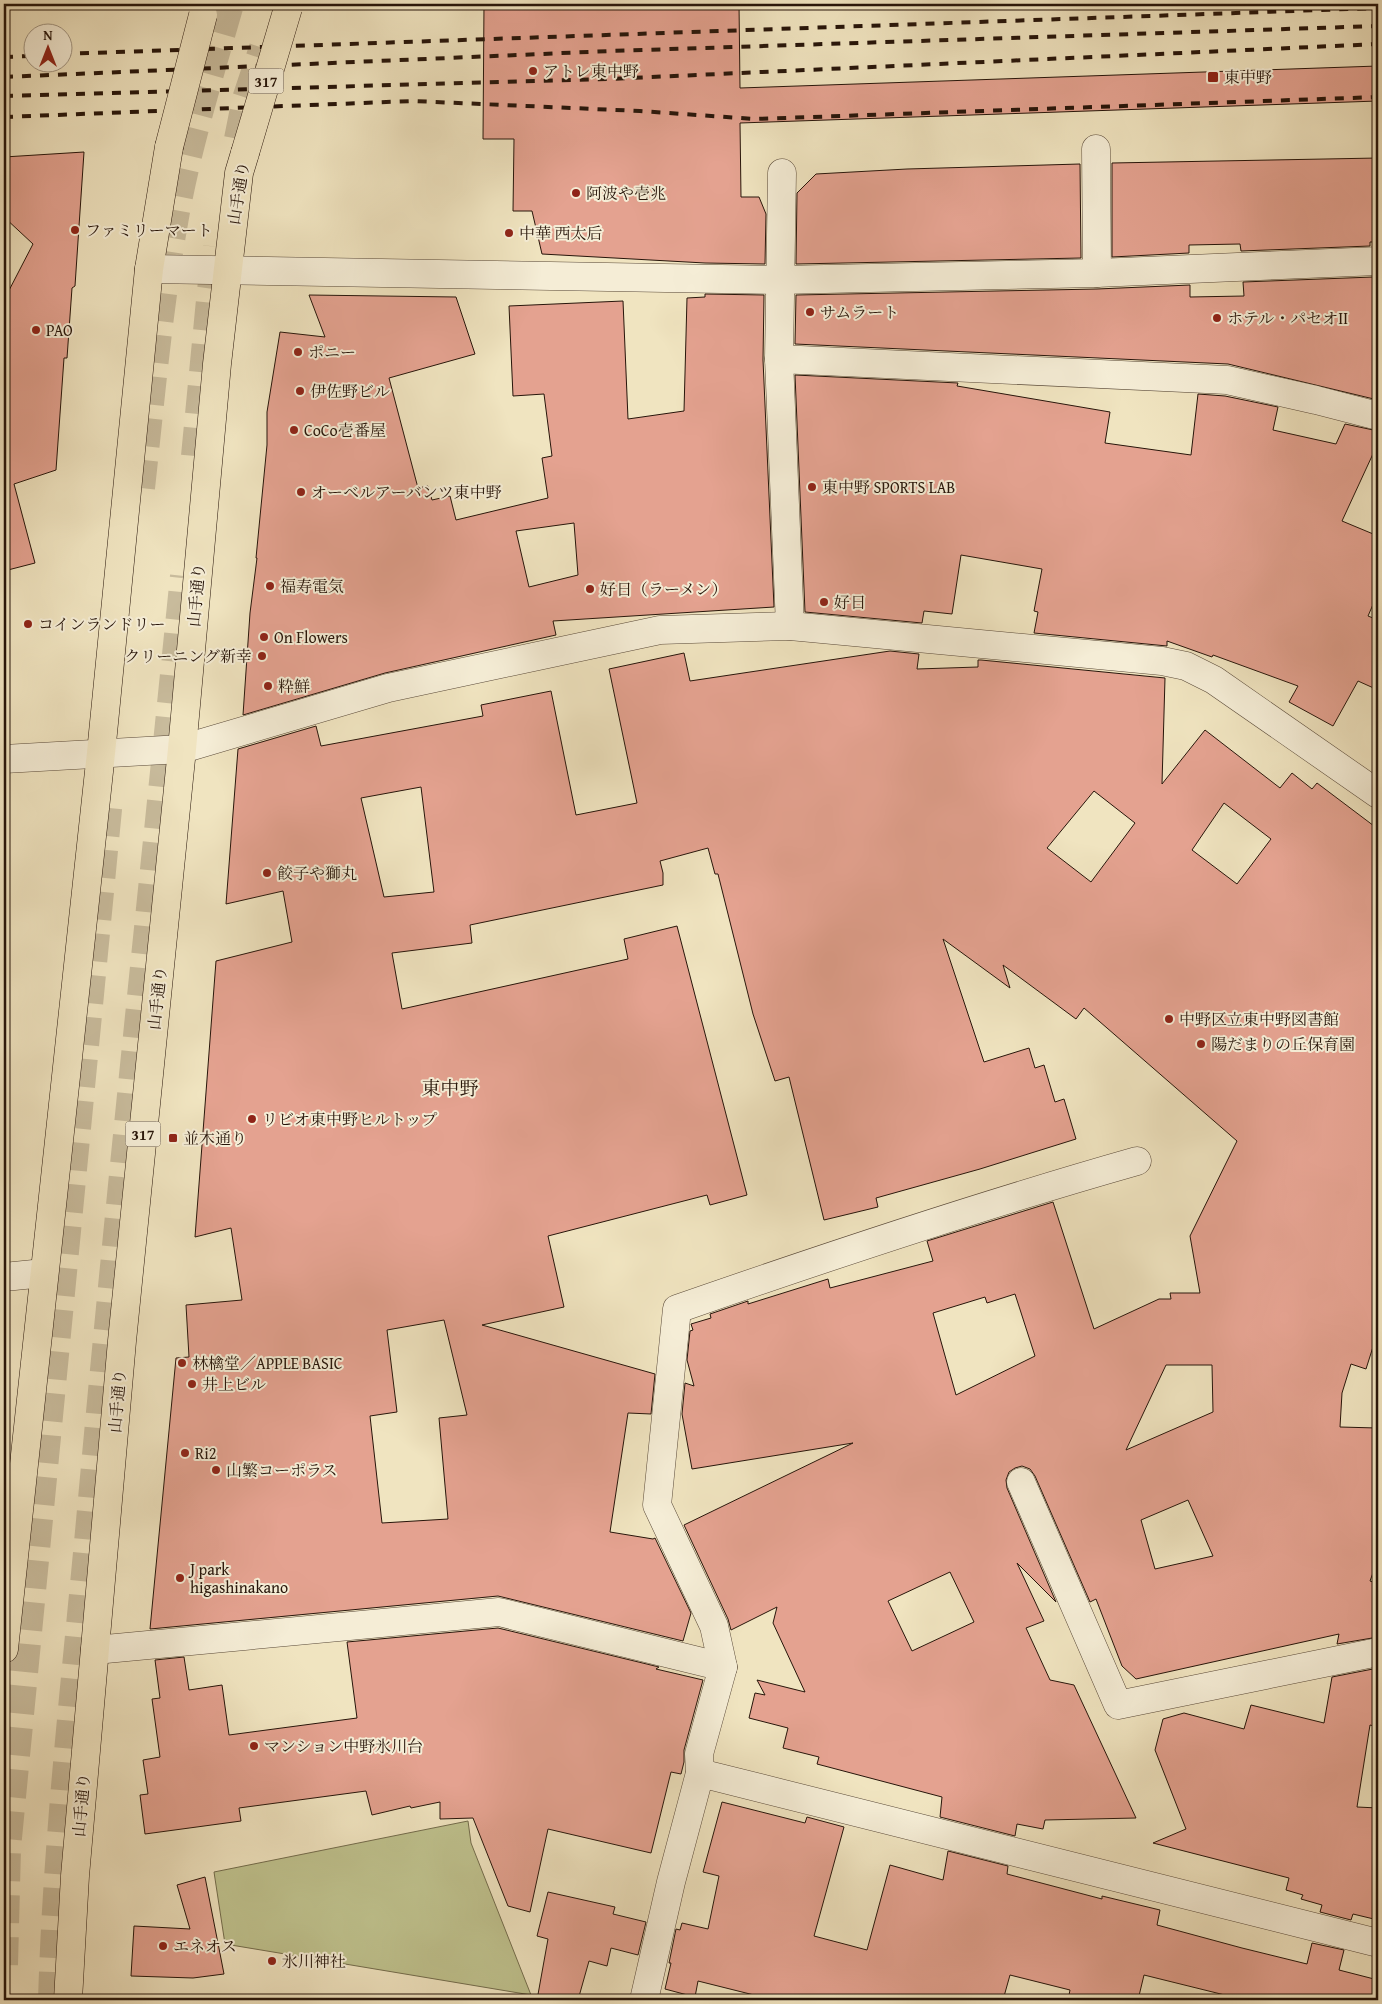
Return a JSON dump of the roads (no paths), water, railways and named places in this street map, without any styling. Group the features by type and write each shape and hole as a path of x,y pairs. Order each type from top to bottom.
{"main road":[{"name":"山手通り","path":"68,2000 75,1876 122,1341 228,269 240,173 288,6"},
{"path":"4,1649 101,754 149,269 169,147 204,9"}],"street":[{"path":"1096,149 1097,273"},
{"path":"782,173 779,359 790,626"},
{"path":"149,269 780,280 1097,273 1378,261"},
{"path":"779,359 1227,380 1378,416"},
{"path":"4,758 182,749 388,688 660,630 790,626 1162,661 1186,666 1214,680 1378,794"},
{"path":"644,2000 671,1882 700,1773 699,1754 723,1667 714,1626 657,1505 677,1309 809,1263 1010,1198 1137,1161"},
{"path":"4,1277 44,1273"},
{"path":"1021,1482 1118,1705 1378,1652"},
{"path":"95,1650 498,1612 723,1667"},
{"path":"700,1773 1378,1943"}],"tunnel":[{"path":"141,488 160,318 175,217 193,136 230,4"},
{"path":"238,139 246,99 263,48"},
{"path":"195,456 217,247"},
{"path":"52,2000 58,1875 68,1750 114,1268 184,576"},
{"path":"4,1965 7,1848 109,799"}],"railway":[{"path":"72,54 1378,8"},
{"path":"4,77 611,51 1378,26"},
{"path":"4,96 608,79 1378,44"},
{"path":"4,57 22,56"},
{"path":"4,117 413,101 640,111 755,119 1378,97"}],"place":[{"name":"アトレ東中野","path":"533,71"},
{"name":"東中野","path":"1213,77"},
{"name":"阿波や壱兆","path":"576,193"},
{"name":"ファミリーマート","path":"75,230"},
{"name":"中華 西太后","path":"509,233"},
{"name":"サムラート","path":"810,312"},
{"name":"ホテル・パセオⅡ","path":"1217,318"},
{"name":"PAO","path":"36,330"},
{"name":"ポニー","path":"298,352"},
{"name":"伊佐野ビル","path":"300,391"},
{"name":"CoCo壱番屋","path":"294,430"},
{"name":"東中野 SPORTS LAB","path":"812,487"},
{"name":"オーベルアーバンツ東中野","path":"301,492"},
{"name":"福寿電気","path":"270,586"},
{"name":"好日（ラーメン）","path":"590,589"},
{"name":"好日","path":"824,602"},
{"name":"コインランドリー","path":"28,624"},
{"name":"On Flowers","path":"264,637"},
{"name":"クリーニング新幸","path":"262,656"},
{"name":"粋鮮","path":"268,686"},
{"name":"餃子や獅丸","path":"267,873"},
{"name":"中野区立東中野図書館","path":"1169,1019"},
{"name":"陽だまりの丘保育園","path":"1201,1044"},
{"name":"リビオ東中野ヒルトップ","path":"252,1119"},
{"name":"並木通り","path":"173,1138"},
{"name":"林檎堂／APPLE BASIC","path":"182,1363"},
{"name":"井上ビル","path":"192,1384"},
{"name":"Ri2","path":"185,1453"},
{"name":"山繁コーポラス","path":"216,1470"},
{"name":"J park higashinakano","path":"180,1578"},
{"name":"マンション中野氷川台","path":"254,1746"},
{"name":"エネオス","path":"163,1946"},
{"name":"氷川神社","path":"272,1961"}],"district":[{"name":"東中野","path":"450,1088"}]}
